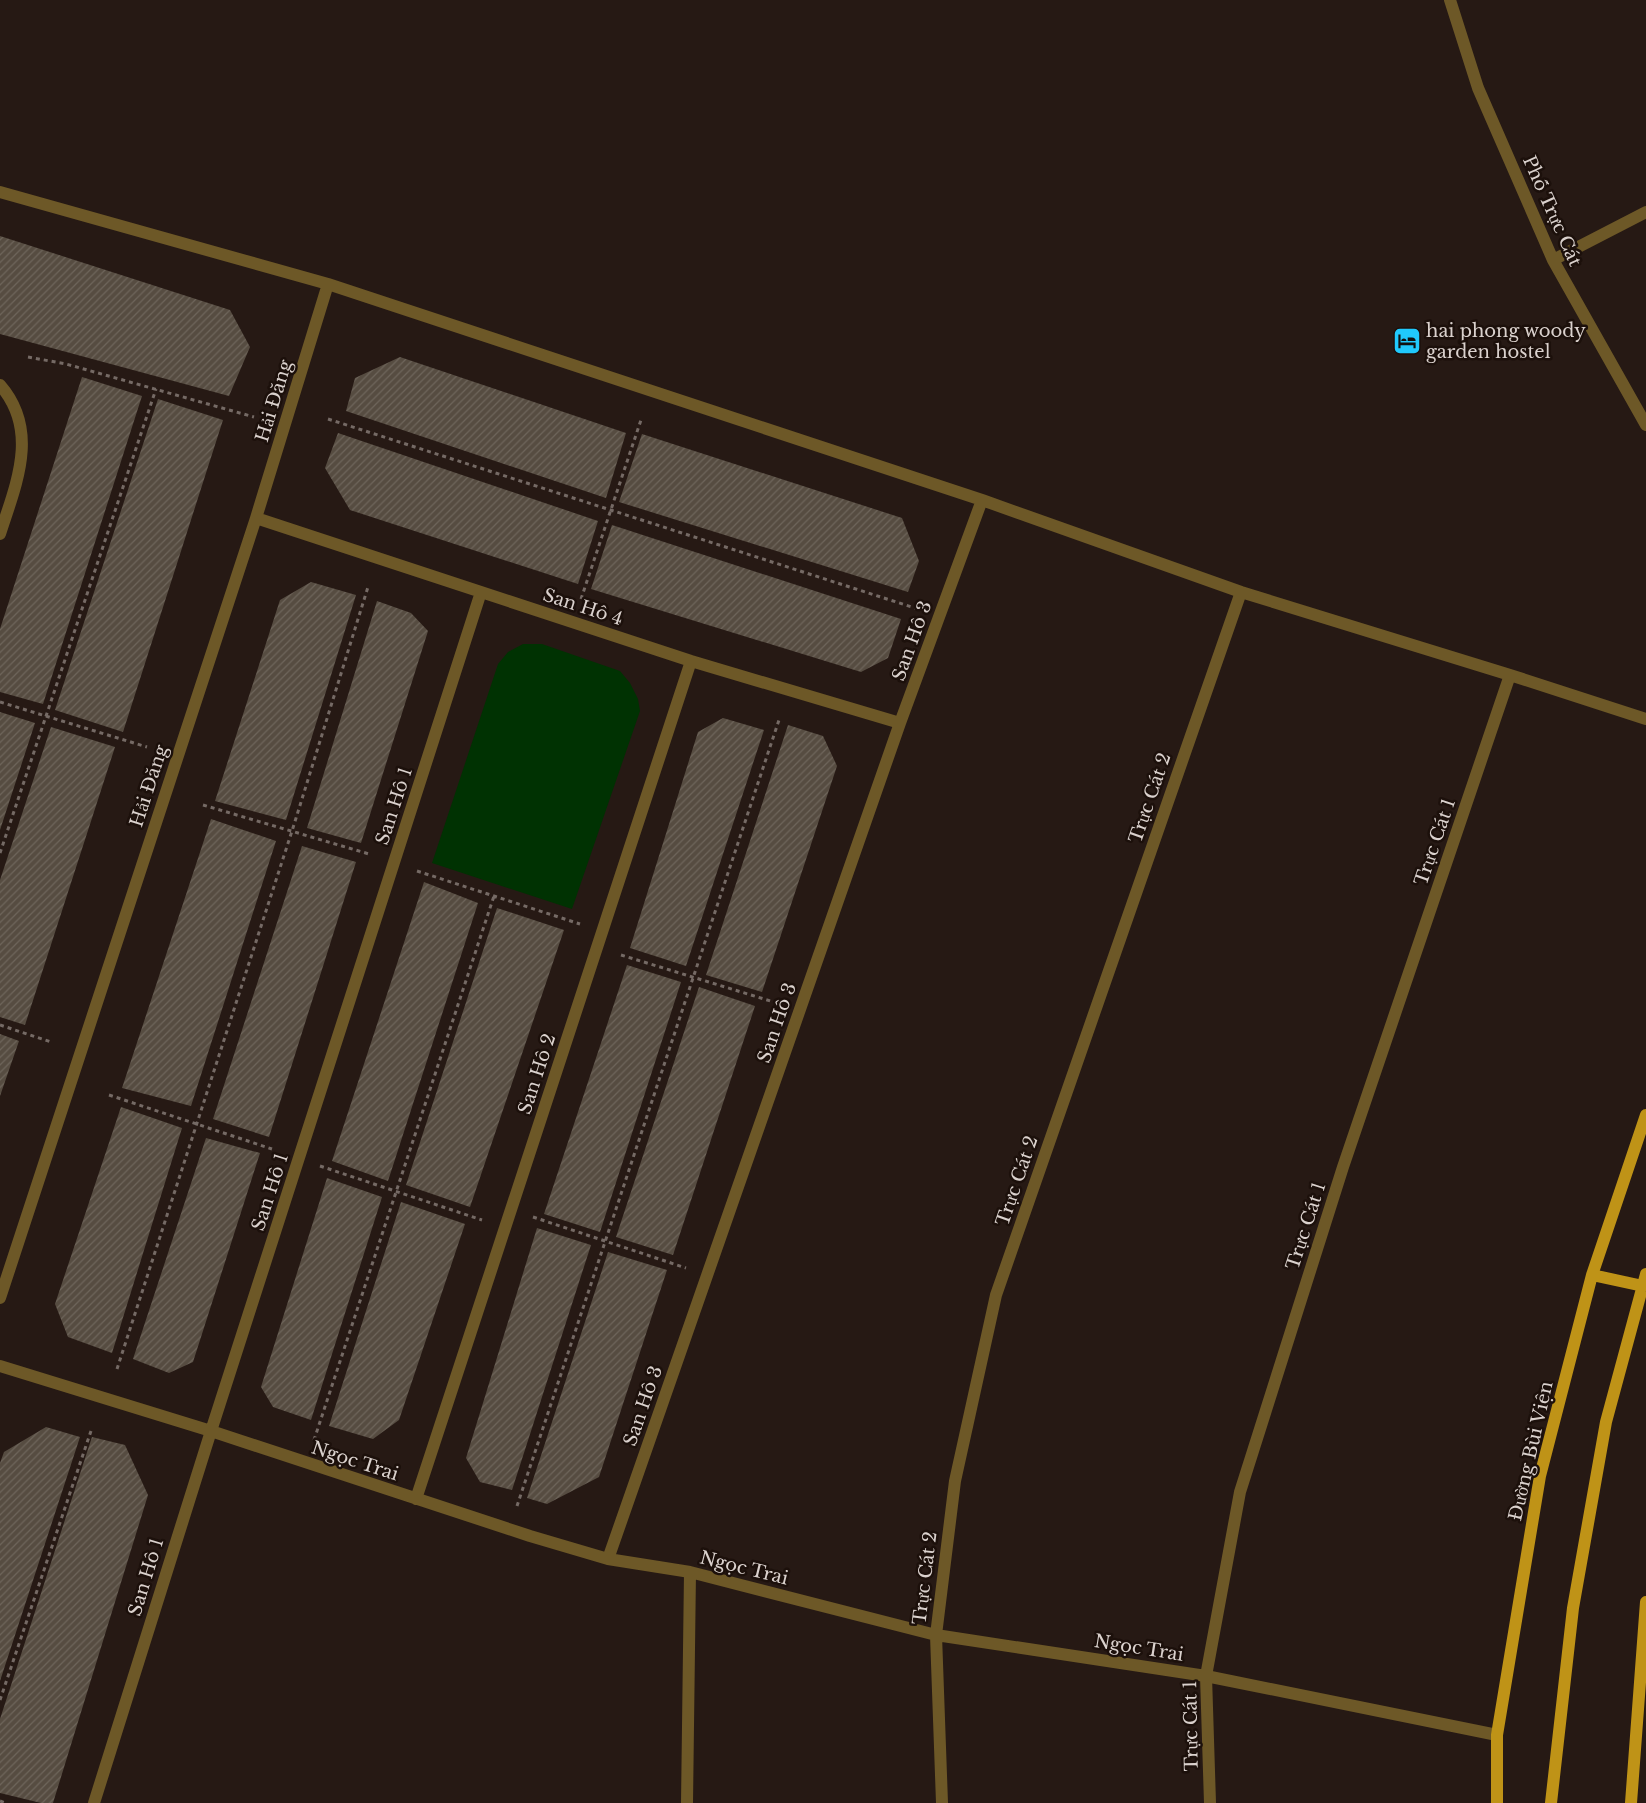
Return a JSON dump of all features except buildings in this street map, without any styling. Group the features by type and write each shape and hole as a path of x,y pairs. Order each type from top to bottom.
{"main road":[{"name":"Đường Bùi Viện","path":"1498,1803 1497,1735 1540,1476 1592,1275 1646,1115"},
{"path":"1551,1803 1573,1608 1604,1432 1644,1280 1592,1275"},
{"path":"1631,1803 1646,1602"}],"street":[{"name":"Phố Trực Cát","path":"1450,0 1478,88 1553,260 1646,424"},
{"path":"0,192 328,284 982,500 1240,592 1646,719"},
{"path":"1553,260 1646,212"},
{"name":"Hải Đăng","path":"0,1298 256,518 328,284"},
{"path":"0,385 12,398 20,421 23,457 0,534"},
{"name":"San Hô 3","path":"608,1559 900,723 982,500"},
{"name":"San Hô 4","path":"256,518 691,661 900,723"},
{"name":"San Hô 1","path":"94,1803 211,1431 482,592"},
{"name":"Trực Cát 2","path":"942,1803 936,1635 955,1481 996,1295 1240,592"},
{"name":"San Hô 2","path":"416,1499 691,661"},
{"name":"Trực Cát 1","path":"1210,1803 1206,1676 1240,1492 1344,1167 1510,675"},
{"name":"Ngọc Trai","path":"0,1366 211,1431 416,1499 608,1559 690,1572 936,1635 1206,1676 1497,1735"},
{"path":"687,1803 690,1572"}],"path":[{"path":"28,357 66,364 254,416"},
{"path":"0,853 156,389"},
{"path":"581,600 642,418"},
{"path":"328,419 921,610"},
{"path":"117,1369 292,831 368,587"},
{"path":"0,702 147,747"},
{"path":"517,1506 780,717"},
{"path":"203,805 369,854"},
{"path":"415,870 581,924"},
{"path":"314,1440 494,896"},
{"path":"618,954 780,1004"},
{"path":"0,1026 51,1042"},
{"path":"109,1095 272,1149"},
{"path":"319,1166 483,1221"},
{"path":"532,1217 686,1268"},
{"path":"0,1700 92,1428"},
{"path":"0,1801 5,1803"}],"green space":[{"path":"523,644 542,644 620,671 630,683 638,699 640,711 572,909 432,863 498,664 508,652"}],"place":[{"name":"hai phong woody garden hostel","path":"1407,341"}]}
